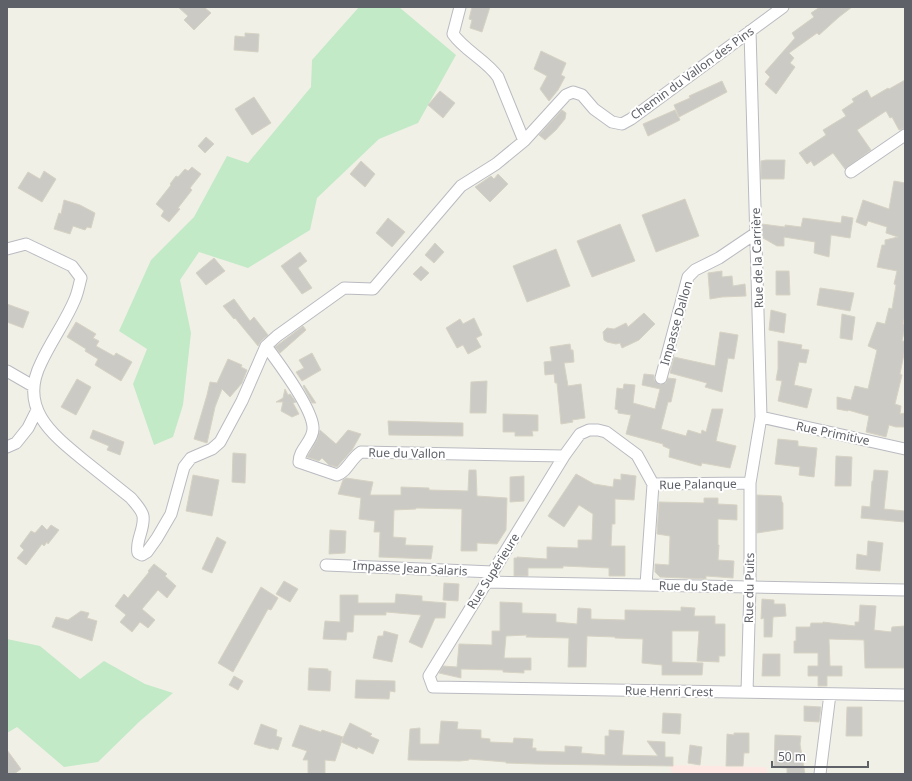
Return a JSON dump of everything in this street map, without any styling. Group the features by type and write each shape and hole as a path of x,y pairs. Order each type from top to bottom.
{"street":[{"path":"460,7 453,34 458,41 493,70 498,77 524,141"},
{"name":"Chemin du Vallon des Pins","path":"37,410 44,422 61,441 131,498 140,509 143,516 143,523 137,548 138,554 142,555 147,552 158,538 171,514 184,467 191,458 212,449 220,442 242,402 266,346 277,336 344,288 373,289 461,186 496,164 524,141 566,95 573,92 582,95 594,109 612,122 622,124 631,119 783,7"},
{"name":"Rue de la Carrière","path":"750,31 761,418 750,483"},
{"path":"851,172 905,135"},
{"name":"Impasse Dallon","path":"661,378 688,277 695,270 719,258 756,233"},
{"path":"7,249 26,244 72,266 81,278 75,299 40,364 33,386 37,410 28,428 16,443 7,448"},
{"name":"Rue du Vallon","path":"266,346 302,400 313,421 314,431 299,457 299,462 337,475 342,474 355,455 361,452 564,456"},
{"path":"7,371 33,386"},
{"name":"Rue Primitive","path":"761,418 905,448"},
{"name":"Rue Palanque","path":"564,456 580,434 588,430 598,430 606,432 638,455 653,484 750,483"},
{"name":"Rue Supérieure","path":"433,687 429,676 564,456"},
{"name":"Rue du Puits","path":"747,692 750,587 750,483"},
{"path":"646,585 653,484"},
{"name":"Impasse Jean Salaris","path":"326,565 493,572"},
{"name":"Rue du Stade","path":"487,582 905,590"},
{"name":"Rue Henri Crest","path":"433,687 905,695"},
{"path":"820,774 830,694"}],"shaded area":[{"path":"670,765 766,767 768,774 672,774"}],"green space":[{"path":"359,7 399,7 456,55 418,123 379,139 317,198 310,230 248,268 199,252 180,280 191,333 183,405 173,437 154,445 133,384 147,349 119,331 151,260 194,217 227,156 248,163 311,87 312,60"},
{"path":"7,639 40,646 80,679 104,661 145,684 173,693 140,721 98,762 64,767 17,727 7,733"}],"building":[{"path":"178,7 204,7 211,13 194,30 184,20 188,16"},
{"path":"472,7 490,7 482,32 470,28 472,20 469,19"},
{"path":"820,7 852,7 819,35 817,33 789,53 794,58 790,63 795,67 776,94 765,84 770,77 765,72 795,38 792,33 814,17 811,13"},
{"path":"245,33 259,34 258,52 234,50 235,36 245,37"},
{"path":"541,51 566,63 561,75 565,77 558,90 549,101 540,89 547,76 534,69"},
{"path":"905,80 905,128 899,130 892,117 890,118 886,111 857,130 871,150 845,169 833,153 814,166 811,161 807,164 799,153 826,135 823,130 846,116 842,110 854,102 852,99 867,90 871,98"},
{"path":"722,81 727,92 679,117 674,105 690,98 689,96"},
{"path":"440,91 455,103 443,118 428,105"},
{"path":"254,97 271,123 252,135 235,109"},
{"path":"562,110 566,113 565,119 545,140 539,135"},
{"path":"675,110 680,120 648,136 643,124"},
{"path":"206,137 214,144 205,153 198,146"},
{"path":"785,160 784,179 761,179 761,161"},
{"path":"361,161 375,174 365,187 350,174"},
{"path":"192,167 201,174 190,188 192,190 178,208 180,209 169,222 161,216 164,211 156,204 176,176 178,177 185,169 188,171"},
{"path":"44,171 56,179 42,202 18,188 28,172 40,179"},
{"path":"498,174 508,184 490,202 475,187 491,176 494,179"},
{"path":"894,181 905,183 905,315 903,324 905,324 905,328 902,341 905,341 905,349 900,374 902,375 895,404 901,406 900,414 905,413 905,427 889,425 886,437 866,432 869,416 848,410 837,409 837,397 851,400 855,386 868,389 877,350 868,346 877,322 885,324 889,308 892,309 896,285 894,284 897,271 877,267 882,245 885,245 885,240 898,237 886,233 887,227 868,221 866,226 856,222 863,200 889,209"},
{"path":"685,199 699,236 656,252 642,215"},
{"path":"64,200 80,205 95,213 91,228 87,227 85,230 73,226 70,234 54,229 59,213 61,214"},
{"path":"842,216 853,218 850,238 831,235 829,257 814,253 815,242 784,237 784,246 777,246 763,238 762,224 785,227 785,225 801,227 803,218 841,223"},
{"path":"388,218 405,232 392,247 376,233"},
{"path":"620,224 635,261 592,277 577,241"},
{"path":"435,243 444,252 434,263 425,255"},
{"path":"556,249 570,286 527,302 513,266"},
{"path":"300,252 307,261 298,268 312,288 302,294 281,266"},
{"path":"214,258 225,271 206,285 196,273"},
{"path":"421,266 429,273 421,281 413,274"},
{"path":"722,271 722,277 732,276 733,286 745,284 746,296 710,299 708,273"},
{"path":"776,271 789,271 790,295 776,295"},
{"path":"820,288 854,293 850,311 817,305"},
{"path":"234,299 250,321 254,317 268,335 258,346 223,306"},
{"path":"7,304 29,312 23,328 7,322"},
{"path":"771,310 786,314 784,333 769,330"},
{"path":"644,313 655,324 639,340 622,348 620,343 616,344 604,340 603,332 607,328 614,329 626,323 628,327"},
{"path":"842,314 855,317 852,340 840,338"},
{"path":"474,318 482,335 476,338 481,347 468,354 463,345 457,348 446,328 460,319 463,324"},
{"path":"76,322 96,334 93,338 99,341 96,346 114,356 116,353 132,362 121,381 95,365 98,359 85,351 86,349 67,337"},
{"path":"303,326 306,330 280,353 275,347"},
{"path":"720,332 738,335 734,359 728,358 722,392 705,387 707,383 670,373 674,357 715,366"},
{"path":"778,341 802,345 801,349 809,350 806,363 799,362 794,385 812,389 807,408 778,401 782,381 776,380 778,369"},
{"path":"570,344 571,350 573,350 574,362 564,363 568,386 581,384 585,418 572,420 573,422 561,424 557,383 555,383 554,374 545,375 544,362 552,361 550,347"},
{"path":"312,353 321,370 302,381 296,372 304,368 299,360"},
{"path":"228,359 242,365 241,367 247,370 242,383 230,397 222,389 215,407 207,443 194,439 210,382 217,383"},
{"path":"644,374 654,375 654,380 660,385 666,383 668,378 676,379 671,402 668,402 661,429 686,436 688,430 701,434 702,430 706,432 712,409 723,409 716,441 736,446 730,468 702,463 701,466 669,457 670,449 663,446 663,444 626,434 631,415 618,413 618,410 615,409 617,388 623,389 624,384 635,385 633,403 655,409 660,389 642,385"},
{"path":"77,379 91,387 76,415 61,407"},
{"path":"487,381 486,413 470,413 471,382"},
{"path":"304,385 316,403 312,403 303,386"},
{"path":"285,389 288,395 290,394 296,402 293,403 299,414 292,417 281,411 283,402 276,402 283,398"},
{"path":"503,414 538,415 538,431 532,431 533,436 515,436 515,432 503,432"},
{"path":"388,421 463,423 463,436 389,435"},
{"path":"93,430 124,442 120,455 107,450 109,446 90,438"},
{"path":"320,430 336,444 348,430 361,434 352,450 337,467 329,465 322,458 319,461 307,457 317,440"},
{"path":"778,439 798,441 798,446 817,448 814,477 799,475 800,467 775,464"},
{"path":"233,453 246,454 245,483 232,482"},
{"path":"836,456 852,457 851,486 835,486"},
{"path":"469,470 476,470 477,496 507,498 506,530 497,544 477,543 477,551 461,551 462,509 416,508 394,510 393,537 406,538 405,545 433,546 431,559 379,557 380,532 374,532 375,521 359,519 361,498 338,494 343,480 346,478 373,482 370,495 401,495 401,487 429,488 429,490 468,491"},
{"path":"874,470 888,471 884,509 905,511 905,522 861,518 862,506 870,507"},
{"path":"576,474 594,484 613,487 614,479 621,480 621,474 636,476 634,500 615,499 615,524 612,524 611,546 625,546 625,576 609,576 609,568 563,566 563,568 528,568 528,576 514,576 514,558 547,559 547,547 578,548 578,540 592,540 593,514 579,505 564,527 548,516"},
{"path":"193,475 219,480 212,516 186,511"},
{"path":"524,476 524,501 510,502 510,477"},
{"path":"757,495 781,496 783,503 783,529 757,533"},
{"path":"704,498 718,498 718,504 737,505 737,520 718,519 718,560 734,561 733,578 706,576 706,579 660,577 655,572 655,564 669,565 670,536 657,534 659,502 704,503"},
{"path":"42,525 47,530 51,525 59,530 48,544 47,542 44,546 42,544 26,565 17,558 24,550 20,546 31,531 35,533"},
{"path":"330,530 346,531 345,553 329,554"},
{"path":"217,537 226,542 212,573 202,569"},
{"path":"868,541 883,543 880,571 856,569 857,554 867,556"},
{"path":"154,564 167,574 165,576 176,586 167,598 158,590 142,609 155,620 148,628 140,622 132,632 120,622 126,615 115,606 124,594 128,598"},
{"path":"284,581 298,589 290,602 276,594"},
{"path":"444,583 459,584 458,601 443,600"},
{"path":"261,587 278,598 271,610 268,609 233,672 218,663"},
{"path":"396,594 422,596 422,601 446,603 445,618 435,618 422,648 409,642 421,615 386,612 386,615 354,615 353,632 347,632 346,640 323,639 325,621 340,622 340,595 358,595 358,603 395,603"},
{"path":"762,599 774,600 774,604 785,604 786,616 773,617 772,637 764,637 764,618 761,619"},
{"path":"500,602 522,603 522,613 556,614 556,622 577,624 578,608 591,609 591,619 625,620 625,610 681,611 681,607 695,608 694,616 715,616 715,624 725,624 725,656 719,656 719,662 697,661 699,631 672,631 672,662 703,663 702,675 662,675 662,665 642,663 643,639 587,636 586,667 568,667 569,638 526,637 527,635 506,636 504,658 531,658 531,670 524,670 524,673 503,672 503,670 461,669 461,678 439,673 443,666 457,667 459,644 492,645 492,631 500,631"},
{"path":"860,605 876,606 874,630 891,632 892,627 905,626 905,668 865,668 864,640 829,639 830,666 842,666 842,676 827,676 827,686 818,686 818,676 808,676 808,666 818,666 818,653 794,653 796,627 810,627 811,623 823,622 855,626 855,622 859,622"},
{"path":"81,611 89,613 87,618 97,621 92,641 52,627 56,617 68,620"},
{"path":"384,631 398,635 392,662 373,658 378,636 383,636"},
{"path":"763,654 780,654 780,676 762,676"},
{"path":"309,668 328,669 328,671 331,671 330,691 308,690"},
{"path":"234,676 243,681 238,690 229,685"},
{"path":"356,680 395,681 395,692 390,691 389,699 355,698"},
{"path":"804,706 821,707 819,722 804,721"},
{"path":"847,707 862,707 862,736 846,736"},
{"path":"663,713 681,714 680,734 662,733"},
{"path":"441,721 458,722 457,729 481,730 481,738 490,739 490,742 513,743 514,738 533,739 532,748 536,748 536,751 565,752 565,746 582,747 581,753 605,755 605,736 609,736 609,730 624,731 622,755 658,756 647,741 665,742 665,757 673,757 673,766 506,763 469,759 460,761 408,760 410,729 420,728 420,744 439,744"},
{"path":"350,723 372,734 370,736 379,740 373,754 358,747 357,749 341,742"},
{"path":"261,724 277,730 276,736 282,738 278,750 254,744"},
{"path":"300,725 343,737 335,761 325,760 325,774 308,774 308,760 303,760 307,751 292,746"},
{"path":"734,733 749,733 749,753 744,753 743,766 726,766 727,734 734,735"},
{"path":"775,735 801,736 800,744 805,774 787,774 787,768 774,767"},
{"path":"690,745 702,747 700,765 688,763"},
{"path":"7,750 21,769 14,774 7,774"}]}
